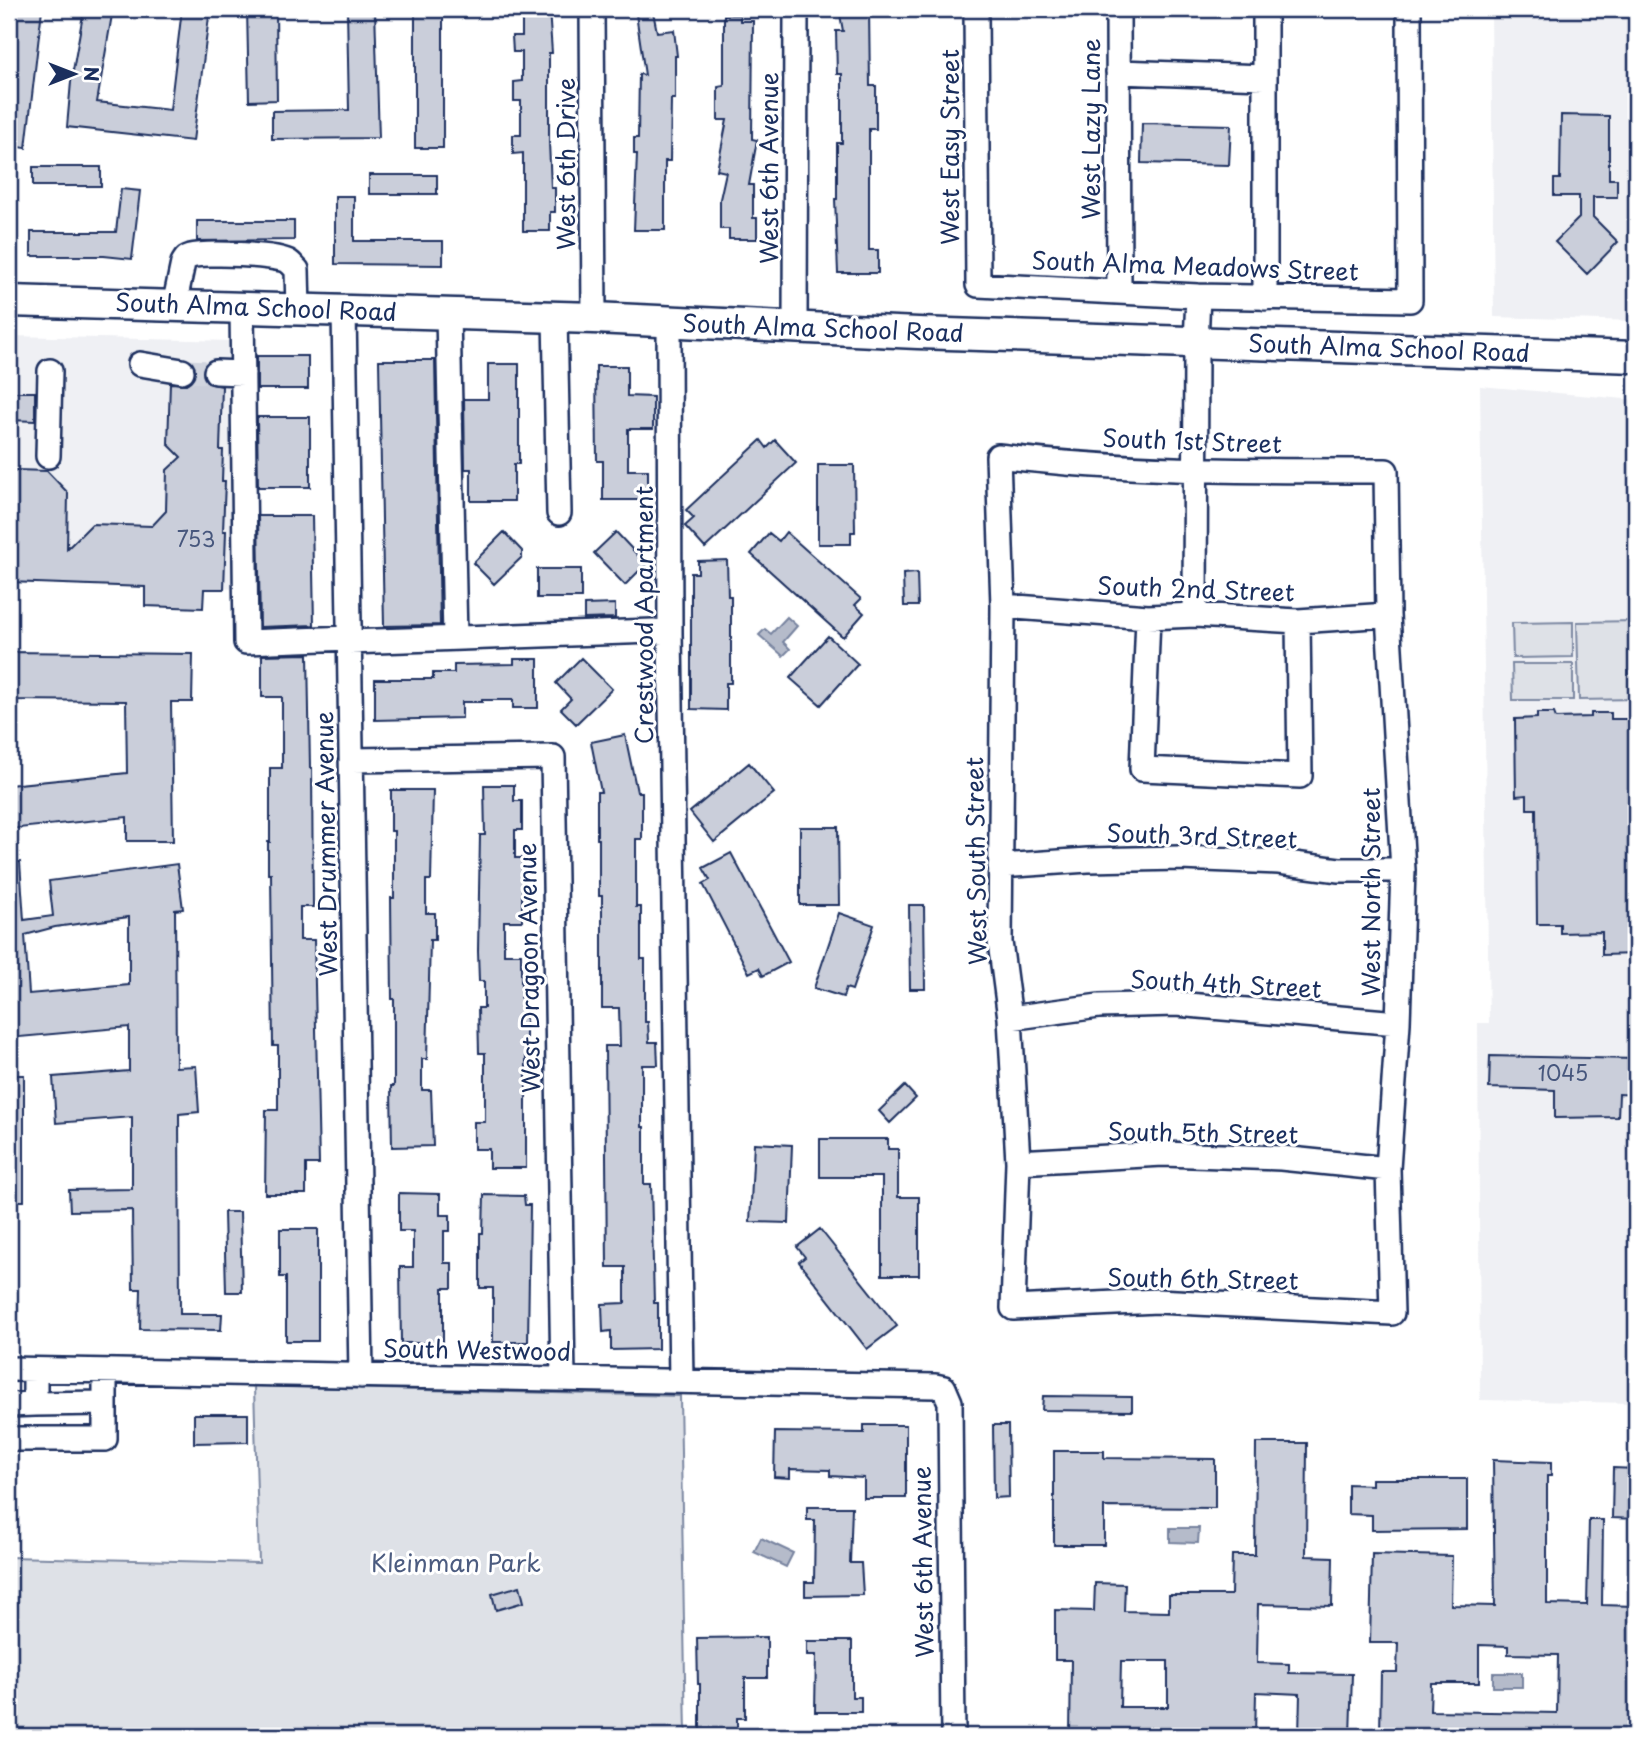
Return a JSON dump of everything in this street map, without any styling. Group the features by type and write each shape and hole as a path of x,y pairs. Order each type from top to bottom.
{"main road":[{"name":"South Alma School Road","path":"9,301 594,318 795,328 1636,357"}],"street":[{"name":"West 6th Drive","path":"592,9 594,318"},
{"name":"West 6th Avenue","path":"795,328 796,9"},
{"name":"West Easy Street","path":"976,9 978,285"},
{"name":"West Lazy Lane","path":"1118,9 1119,292"},
{"path":"1265,9 1265,298"},
{"name":"South Alma Meadows Street","path":"978,285 1198,296 1410,300 1409,9"},
{"path":"1118,72 1265,77"},
{"path":"174,306 186,259 207,255 272,256 289,262 297,270 298,310"},
{"path":"1195,615 1198,296"},
{"path":"242,308 246,642 653,631 670,633"},
{"name":"West Drummer Avenue","path":"344,311 361,1376"},
{"path":"448,314 455,638"},
{"path":"555,317 559,513"},
{"name":"Crestwood Apartment","path":"669,322 670,633 681,1381"},
{"path":"140,364 182,371"},
{"path":"48,456 50,371"},
{"path":"216,372 243,373"},
{"name":"South 1st Street","path":"998,456 1067,464 1196,471 1386,471"},
{"name":"West South Street","path":"998,456 1003,606 1000,942 1010,1018 1018,1163 1013,1308"},
{"name":"West North Street","path":"1386,471 1388,615 1403,870 1398,1023 1388,1169 1392,1313"},
{"name":"South 2nd Street","path":"1003,606 1148,617 1195,615 1298,621 1388,615"},
{"path":"1148,617 1142,769 1300,776 1298,621"},
{"name":"West Dragoon Avenue","path":"352,760 553,757 563,1379"},
{"name":"South 3rd Street","path":"1000,866 1180,858 1279,862 1339,870 1403,870"},
{"name":"South 4th Street","path":"1010,1018 1099,1006 1176,1004 1296,1012 1398,1023"},
{"name":"South 5th Street","path":"1018,1163 1163,1154 1281,1158 1388,1169"},
{"name":"South 6th Street","path":"1013,1308 1157,1301 1392,1313"},
{"name":"South Westwood","path":"9,1369 944,1388"},
{"path":"35,1370 35,1404"},
{"path":"9,1439 106,1438 106,1371"},
{"name":"West 6th Avenue","path":"944,1388 950,1402 953,1736"},
{"path":"9,1405 106,1404"}],"shaded area":[{"path":"1491,9 1636,9 1636,321 1494,317"},
{"path":"9,336 235,341 238,589 9,582"},
{"path":"1480,386 1636,400 1636,1403 1480,1400 1478,1023 1489,1023"}],"green space":[{"path":"1636,621 1636,699 1579,700 1577,622"},
{"path":"1573,622 1573,657 1513,658 1512,623"},
{"path":"1512,664 1573,664 1573,700 1513,700"},
{"name":"Kleinman Park","path":"254,1386 680,1396 686,1736 9,1736 9,1557 259,1563"}],"water":[{"path":"787,617 797,626 783,642 790,649 783,656 759,635 765,629 771,634"},
{"path":"1170,1528 1199,1528 1198,1543 1170,1542"},
{"path":"761,1538 793,1553 786,1567 754,1552"},
{"path":"1493,1673 1522,1673 1522,1687 1493,1687"}],"building":[{"path":"13,9 42,9 26,148 9,146 9,47"},
{"path":"84,9 113,9 97,102 170,110 182,9 210,9 193,141 67,127 71,82"},
{"path":"247,9 276,9 277,100 249,101"},
{"path":"347,9 375,9 379,138 272,139 272,111 349,110"},
{"path":"522,9 549,9 552,53 549,53 549,142 551,188 555,188 555,212 550,212 550,231 523,231 523,153 513,154 513,135 521,135 521,101 514,101 514,82 522,81 522,52 513,52 512,36 522,36"},
{"path":"839,9 869,9 870,86 876,86 876,129 869,129 869,250 878,250 878,273 838,273 835,199 837,143 842,143 842,74 837,74 836,31 843,31"},
{"path":"415,12 443,12 443,148 415,148"},
{"path":"653,12 657,32 674,30 677,56 675,99 671,99 670,161 665,161 665,230 634,230 637,154 634,154 634,138 638,138 639,74 645,75 636,14"},
{"path":"724,15 740,15 740,21 753,21 752,139 757,140 749,185 753,185 753,218 757,218 757,239 729,239 729,229 720,229 720,199 726,172 717,170 727,120 718,120 718,87 724,86"},
{"path":"1561,115 1609,116 1609,179 1617,179 1617,197 1593,197 1593,217 1618,242 1587,274 1555,242 1579,218 1579,196 1554,196 1554,179 1560,179"},
{"path":"1142,123 1231,125 1229,165 1141,163"},
{"path":"33,167 101,167 101,186 33,186"},
{"path":"369,175 437,175 437,194 369,194"},
{"path":"121,189 140,191 132,259 104,256 31,256 31,232 116,232"},
{"path":"335,196 354,196 354,241 443,241 443,265 335,264"},
{"path":"197,221 294,221 294,240 197,241"},
{"path":"257,356 308,356 308,389 257,389"},
{"path":"379,360 435,360 440,625 384,626"},
{"path":"488,364 519,364 519,464 514,464 514,501 471,501 471,469 465,469 464,399 488,399"},
{"path":"194,365 204,365 202,372 208,383 222,386 220,450 223,450 222,481 225,481 224,589 204,589 203,608 145,606 145,587 9,582 9,476 16,470 47,471 68,493 67,549 92,524 152,526 166,511 167,470 181,457 168,444 170,383 186,384 192,380 196,373"},
{"path":"596,366 627,366 627,396 653,397 653,429 628,429 628,470 648,470 648,500 603,500 603,461 597,461"},
{"path":"9,392 35,392 35,421 9,420"},
{"path":"257,417 310,417 310,487 258,487"},
{"path":"761,440 767,448 775,440 796,463 705,548 685,526 694,518 686,510"},
{"path":"818,465 854,465 855,532 851,532 851,544 818,544"},
{"path":"258,516 312,516 314,625 260,627"},
{"path":"504,532 522,551 522,557 494,584 473,563"},
{"path":"616,532 646,564 625,585 594,553"},
{"path":"786,532 861,599 855,605 864,613 843,637 751,554 769,533 779,541"},
{"path":"727,560 728,596 731,596 731,683 726,683 726,710 691,709 691,573 698,573 698,561"},
{"path":"537,569 581,569 581,598 537,598"},
{"path":"917,573 918,606 904,606 903,574"},
{"path":"615,604 615,618 584,619 584,605"},
{"path":"828,636 858,664 821,705 790,678"},
{"path":"9,652 193,654 192,702 171,702 173,841 127,841 127,817 9,829 9,785 127,773 126,701 9,700"},
{"path":"308,654 313,907 300,907 300,940 314,940 319,1164 306,1164 306,1194 265,1194 266,1110 278,1110 278,1046 273,1046 271,874 268,874 268,842 270,768 282,768 282,697 262,697 262,655"},
{"path":"581,658 612,689 576,724 561,709 571,699 556,683"},
{"path":"514,659 538,659 538,708 513,708 513,700 482,700 462,702 462,718 375,720 375,679 433,679 433,673 454,673 454,665 514,664"},
{"path":"1537,713 1554,713 1556,718 1591,717 1591,713 1611,713 1611,719 1631,719 1632,751 1635,751 1636,761 1636,954 1602,955 1602,932 1560,933 1560,924 1537,924 1536,809 1527,809 1527,795 1516,796 1515,719 1537,718"},
{"path":"625,735 637,792 642,792 642,839 636,839 636,907 641,907 641,959 645,959 645,1022 648,1022 649,1042 657,1042 658,1065 642,1065 642,1127 644,1184 651,1184 658,1349 611,1350 611,1331 603,1332 602,1304 625,1303 625,1267 607,1267 605,1046 620,1046 619,1008 602,1008 602,896 599,896 597,839 597,792 601,792 591,742"},
{"path":"749,763 774,793 714,842 690,812"},
{"path":"484,785 514,785 514,801 522,801 522,830 515,830 515,858 522,858 522,921 504,921 504,954 521,954 521,1008 526,1008 526,1168 489,1168 489,1149 474,1149 474,1122 485,1122 485,1053 479,1053 478,1008 484,1008 484,981 479,981 478,951 480,835 485,835"},
{"path":"391,790 433,790 431,880 426,880 426,913 435,913 435,940 430,940 427,1059 422,1059 422,1090 431,1090 433,1146 392,1147 394,999 391,898 394,898 394,831 391,831"},
{"path":"800,827 838,827 839,905 800,905"},
{"path":"731,853 789,962 763,976 759,968 749,973 703,884 710,880 703,868"},
{"path":"9,862 20,862 24,920 53,916 49,881 177,864 183,909 175,910 176,1067 196,1066 199,1112 179,1114 180,1314 222,1314 221,1330 140,1329 141,1289 133,1289 132,1210 70,1211 69,1190 132,1189 132,1117 56,1123 53,1077 129,1071 129,1027 9,1038","holes":["129,917 129,985 29,994 25,935 55,927"]},
{"path":"909,905 924,905 925,989 910,989"},
{"path":"839,913 874,925 852,990 846,988 843,997 814,988"},
{"path":"1490,1056 1636,1059 1636,1095 1619,1094 1618,1117 1555,1118 1555,1090 1489,1088"},
{"path":"9,1075 24,1075 24,1201 9,1201"},
{"path":"905,1086 916,1098 890,1123 879,1111"},
{"path":"820,1139 888,1139 888,1149 898,1149 898,1197 919,1197 919,1275 882,1275 882,1177 820,1177"},
{"path":"754,1143 792,1145 789,1223 750,1222"},
{"path":"399,1193 440,1194 440,1215 450,1215 450,1231 444,1231 444,1263 452,1263 452,1288 443,1288 443,1343 401,1343 400,1267 413,1267 413,1231 399,1231"},
{"path":"484,1195 524,1196 525,1205 530,1205 528,1342 493,1342 493,1288 480,1288 480,1233 483,1233"},
{"path":"224,1212 240,1212 242,1292 226,1292"},
{"path":"280,1229 318,1229 318,1341 286,1341 286,1277 280,1277"},
{"path":"820,1229 897,1326 867,1349 799,1262 805,1257 797,1247"},
{"path":"1043,1396 1132,1397 1132,1411 1042,1410"},
{"path":"194,1414 248,1414 248,1442 194,1443"},
{"path":"864,1425 906,1425 906,1498 864,1498 864,1478 830,1476 830,1470 790,1469 790,1478 774,1477 775,1432 864,1433"},
{"path":"993,1425 1008,1425 1009,1497 994,1498"},
{"path":"1256,1443 1307,1443 1306,1556 1333,1557 1332,1606 1258,1604 1257,1663 1289,1664 1289,1673 1352,1674 1350,1736 1299,1736 1300,1694 1256,1692 1255,1736 1070,1736 1071,1660 1055,1660 1055,1610 1094,1611 1095,1583 1125,1584 1124,1611 1169,1612 1169,1595 1231,1595 1232,1555 1255,1555","holes":["1121,1661 1168,1661 1168,1707 1120,1707"]},
{"path":"1054,1451 1104,1451 1104,1458 1215,1459 1215,1508 1104,1507 1104,1545 1054,1545"},
{"path":"1493,1460 1551,1462 1551,1476 1547,1476 1547,1604 1587,1605 1589,1520 1603,1520 1602,1605 1634,1606 1636,1736 1380,1736 1381,1672 1397,1672 1398,1643 1370,1643 1372,1554 1452,1556 1451,1605 1495,1606","holes":["1479,1645 1508,1646 1508,1654 1558,1655 1557,1713 1430,1711 1431,1683 1479,1683"]},
{"path":"1613,1468 1636,1469 1636,1519 1612,1518"},
{"path":"1372,1479 1467,1479 1467,1529 1372,1530 1372,1515 1348,1514 1348,1484 1372,1485"},
{"path":"807,1507 852,1507 850,1563 861,1563 863,1595 805,1596 805,1582 814,1582 815,1520 807,1520"},
{"path":"520,1586 524,1602 496,1610 492,1594"},
{"path":"767,1637 767,1678 745,1678 745,1718 737,1718 737,1736 700,1736 697,1638"},
{"path":"807,1641 852,1641 852,1697 861,1697 861,1712 815,1712 816,1655 807,1655"}],"tunnel":[{"path":"182,371 216,372"}]}
